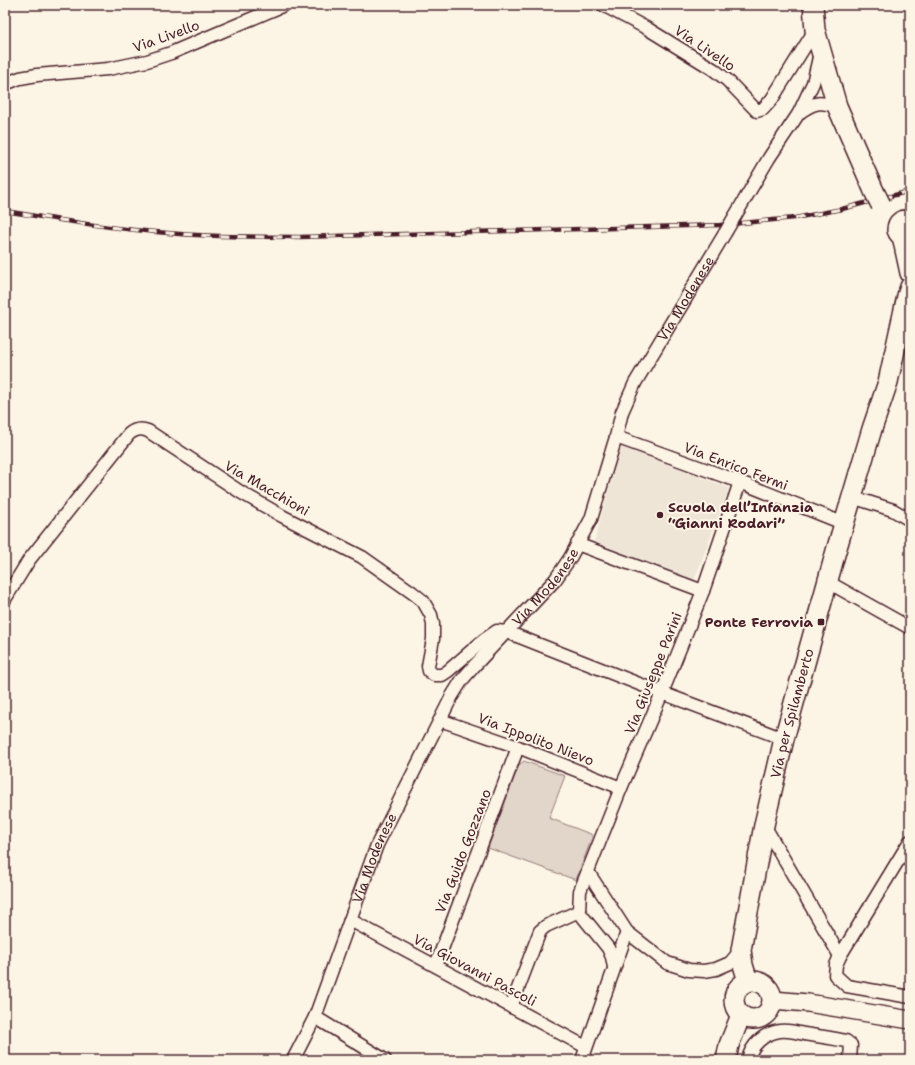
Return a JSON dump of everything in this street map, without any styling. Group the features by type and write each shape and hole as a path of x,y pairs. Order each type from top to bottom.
{"main road":[{"name":"Via Modenese","path":"813,5 815,30 837,106"},
{"path":"837,106 884,213 891,220 905,229 910,273 908,276 910,283"},
{"name":"Via per Spilamberto","path":"748,980 743,965 741,950 764,825 784,739 852,497 888,382 910,287"},
{"path":"748,980 754,980 765,984 772,994 772,1000 771,1007 767,1013 762,1017 755,1019 747,1018 741,1015 734,1005 733,999 734,992 738,987 748,980"},
{"path":"772,1000 808,1003 910,1020"},
{"path":"726,1060 729,1044 741,1015"}],"street":[{"name":"Via Livello","path":"5,84 20,78 37,75 108,69 147,61 284,5"},
{"name":"Via Livello","path":"603,5 648,29 713,69 727,80 757,111 763,109 772,99 815,30"},
{"name":"Via Modenese","path":"293,1060 315,1017 377,845 452,696 462,680 475,665 555,580 564,568 591,519 622,412 635,383 769,158 800,113 813,83 820,50"},
{"name":"Via Modenese","path":"800,113 818,102 837,106"},
{"name":"Via Macchioni","path":"5,599 29,560 43,542 129,434 138,429 148,431 224,482 265,507 362,557 423,601 431,615 433,624 433,639 428,666 432,674 438,676 442,675 497,631 507,632"},
{"name":"Via Enrico Fermi","path":"616,437 740,482 845,524"},
{"name":"Via Giuseppe Parini","path":"579,911 580,891 703,591 740,482"},
{"path":"852,497 893,510 910,520"},
{"path":"577,544 703,591"},
{"path":"828,582 910,628"},
{"path":"507,632 784,739"},
{"name":"Via Ippolito Nievo","path":"440,720 518,747 621,788"},
{"name":"Via Guido Gozzano","path":"436,966 518,747"},
{"path":"764,825 840,956"},
{"path":"910,841 840,956 836,965 835,975 847,986 910,997"},
{"path":"588,872 627,932 667,963 689,970 704,971 716,969 730,963 741,950"},
{"path":"511,1007 540,932 546,926 579,911 608,948 614,967"},
{"name":"Via Giovanni Pascoli","path":"350,920 586,1047"},
{"path":"582,1060 627,932"},
{"path":"315,1017 385,1060"},
{"path":"748,1060 752,1048 757,1042 771,1033 787,1031 846,1041 851,1045 850,1060"}],"shaded area":[{"name":"Scuola dell’Infanzia “Gianni Rodari”","path":"621,446 729,488 694,581 594,542"},
{"path":"524,761 565,776 549,818 593,835 576,880 488,848 519,765"}],"railway":[{"path":"5,211 86,224 148,231 218,236 300,237 720,225 795,218 842,209 910,191"}],"place":[{"name":"Scuola dell’Infanzia “Gianni Rodari”","path":"660,515"},
{"name":"Ponte Ferrovia","path":"821,622"}]}
